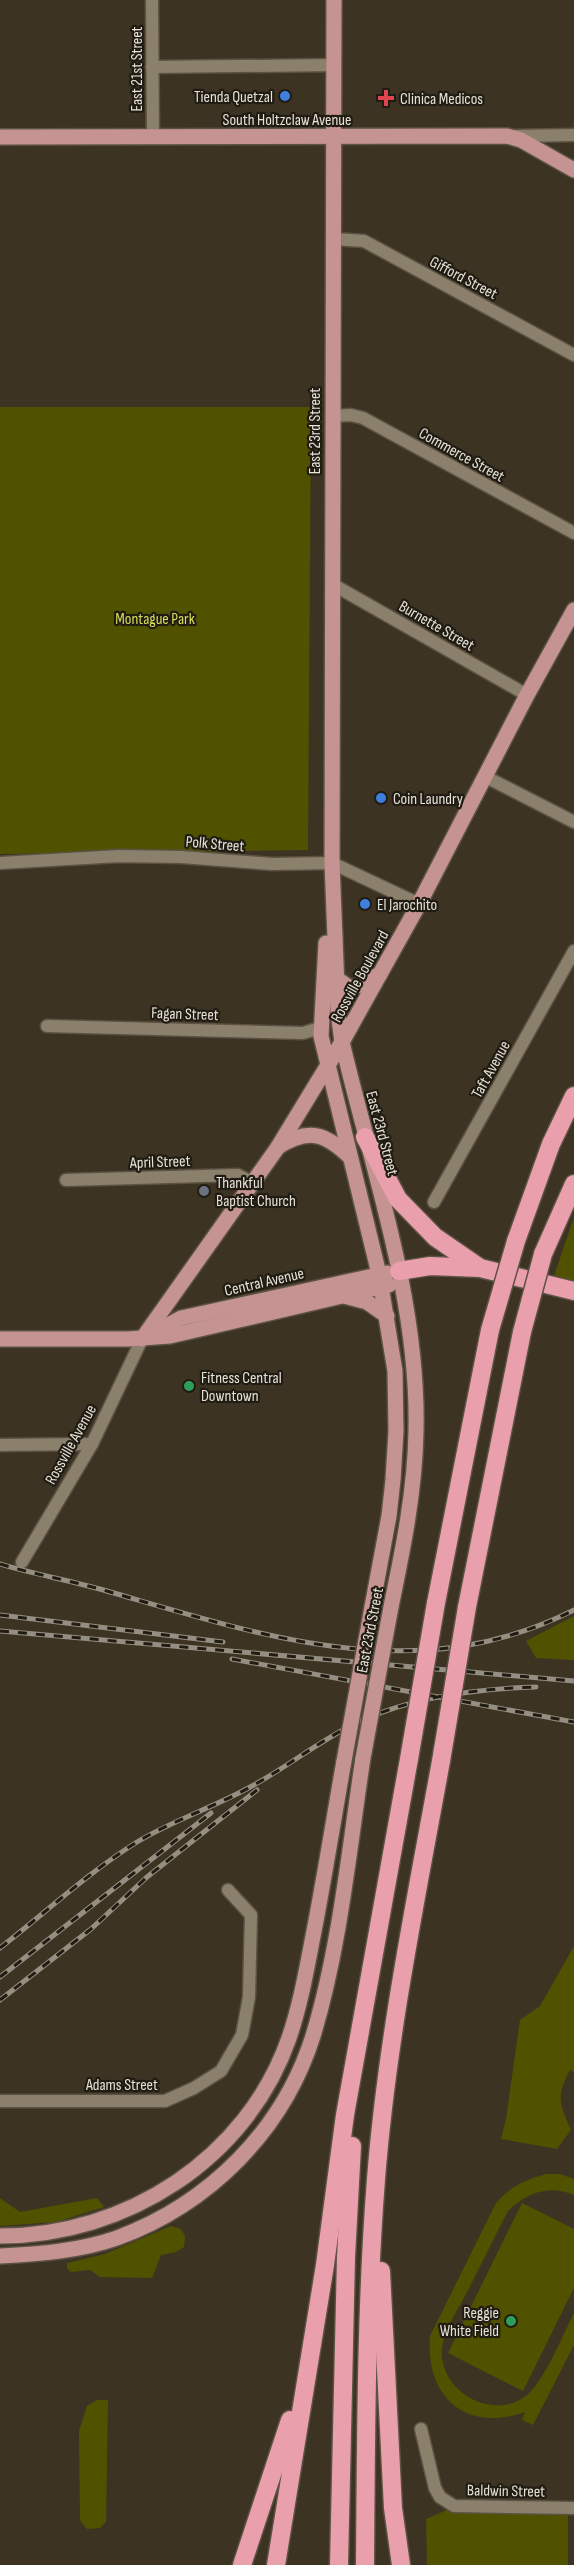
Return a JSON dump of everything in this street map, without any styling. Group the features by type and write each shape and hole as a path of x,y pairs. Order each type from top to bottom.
{"highway":[{"path":"276,2565 325,2265 345,2115 380,1930 436,1603 490,1330 516,1241 552,1144 574,1096"},
{"path":"365,1137 398,1199 435,1237 480,1268"},
{"path":"364,2565 370,2289 376,2177 392,2046 467,1607 522,1332 543,1254 570,1198 574,1184"},
{"path":"400,1276 430,1266 480,1268 574,1291"},
{"path":"339,2565 346,2256 351,2149 380,1930"},
{"path":"376,2177 393,2508 401,2565"},
{"path":"242,2565 307,2370"}],"main road":[{"name":"East 23rd Street","path":"0,2256 37,2254 115,2238 156,2221 183,2206 216,2182 243,2156 285,2100 312,2038 325,1987 338,1920 363,1758 412,1497 417,1431 414,1364 400,1276 342,1042 336,978 332,862 334,0"},
{"name":"South Holtzclaw Avenue","path":"0,138 507,136"},
{"path":"507,136 521,140 574,170"},
{"name":"Rossville Boulevard","path":"142,1339 279,1147 342,1042 419,904 527,695 574,610"},
{"name":"East 23rd Street","path":"0,2236 77,2227 113,2216 164,2191 201,2165 227,2140 252,2109 271,2079 289,2038 302,1991 389,1516 396,1431 394,1371 387,1316 327,1067 320,1028 332,862"},
{"path":"336,978 350,988 363,984 380,974"},
{"path":"279,1147 290,1139 325,1136 350,1157"},
{"name":"Central Avenue","path":"142,1339 181,1318 400,1276"},
{"name":"Central Avenue","path":"0,1338 142,1339 172,1335 341,1296 380,1280"},
{"path":"341,1296 367,1302 387,1316"}],"street":[{"name":"East 21st Street","path":"152,0 153,137"},
{"path":"152,67 335,65"},
{"name":"South Holtzclaw Avenue","path":"507,136 574,135"},
{"name":"Gifford Street","path":"334,239 364,242 574,356"},
{"name":"Commerce Street","path":"332,416 351,415 363,418 574,533"},
{"name":"Burnette Street","path":"332,584 527,695"},
{"path":"486,777 574,822"},
{"name":"Polk Street","path":"0,862 119,856 181,857 272,864 332,862 419,904"},
{"name":"Taft Avenue","path":"434,1202 574,951"},
{"name":"Fagan Street","path":"47,1026 303,1033 320,1028"},
{"name":"April Street","path":"66,1180 238,1175 253,1183"},
{"name":"Rossville Avenue","path":"22,1562 92,1444 142,1339"},
{"path":"0,1445 92,1444"},
{"name":"Adams Street","path":"0,2101 165,2101 194,2088 220,2071 242,2035 250,1977 251,1915 228,1890"},
{"name":"Baldwin Street","path":"421,2428 435,2488 440,2497 454,2506 574,2508"}],"green space":[{"name":"Montague Park","path":"0,407 311,407 308,850 0,854"},
{"path":"574,1217 574,1281 554,1276"},
{"path":"574,1616 574,1660 536,1658 526,1641"},
{"path":"574,1946 574,2072 570,2070 561,2094 562,2106 571,2130 557,2149 501,2139 520,2020 540,2006"},
{"path":"546,2174 560,2174 574,2179 574,2195 556,2190 538,2192 522,2199 508,2211 448,2328 442,2348 443,2363 449,2377 469,2398 498,2405 512,2403 526,2396 533,2389 546,2369 574,2313 574,2345 533,2425 522,2420 525,2412 504,2417 485,2418 468,2413 454,2405 442,2392 434,2377 430,2358 430,2336 496,2203 519,2184"},
{"path":"0,2198 20,2212 97,2198 104,2207 56,2222 0,2226"},
{"name":"Reggie White Field","path":"522,2203 574,2229 574,2288 523,2391 448,2353"},
{"path":"171,2226 181,2229 185,2236 184,2247 176,2252 161,2255 152,2278 100,2277 90,2270 71,2272 67,2268 67,2263 105,2254"},
{"path":"97,2400 108,2400 106,2522 100,2528 87,2529 80,2520 79,2431 87,2406"},
{"path":"447,2510 568,2515 568,2565 427,2565 426,2519"}],"railway":[{"path":"0,1564 227,1625 342,1648 400,1651 457,1647 515,1634 574,1610"},
{"path":"0,1615 223,1642"},
{"path":"0,1631 574,1681"},
{"path":"232,1659 574,1722"},
{"path":"0,1948 84,1879 137,1842 252,1786 354,1724 397,1707 443,1696 536,1687"},
{"path":"0,2000 91,1929 147,1877 257,1790"},
{"path":"0,1977 211,1813"}],"place":[{"name":"Tienda Quetzal","path":"285,96"},
{"name":"Clinica Medicos","path":"386,98"},
{"name":"Coin Laundry","path":"381,798"},
{"name":"El Jarochito","path":"365,904"},
{"name":"Thankful Baptist Church","path":"204,1191"},
{"name":"Fitness Central Downtown","path":"189,1386"},
{"name":"Reggie White Field","path":"511,2321"}]}
